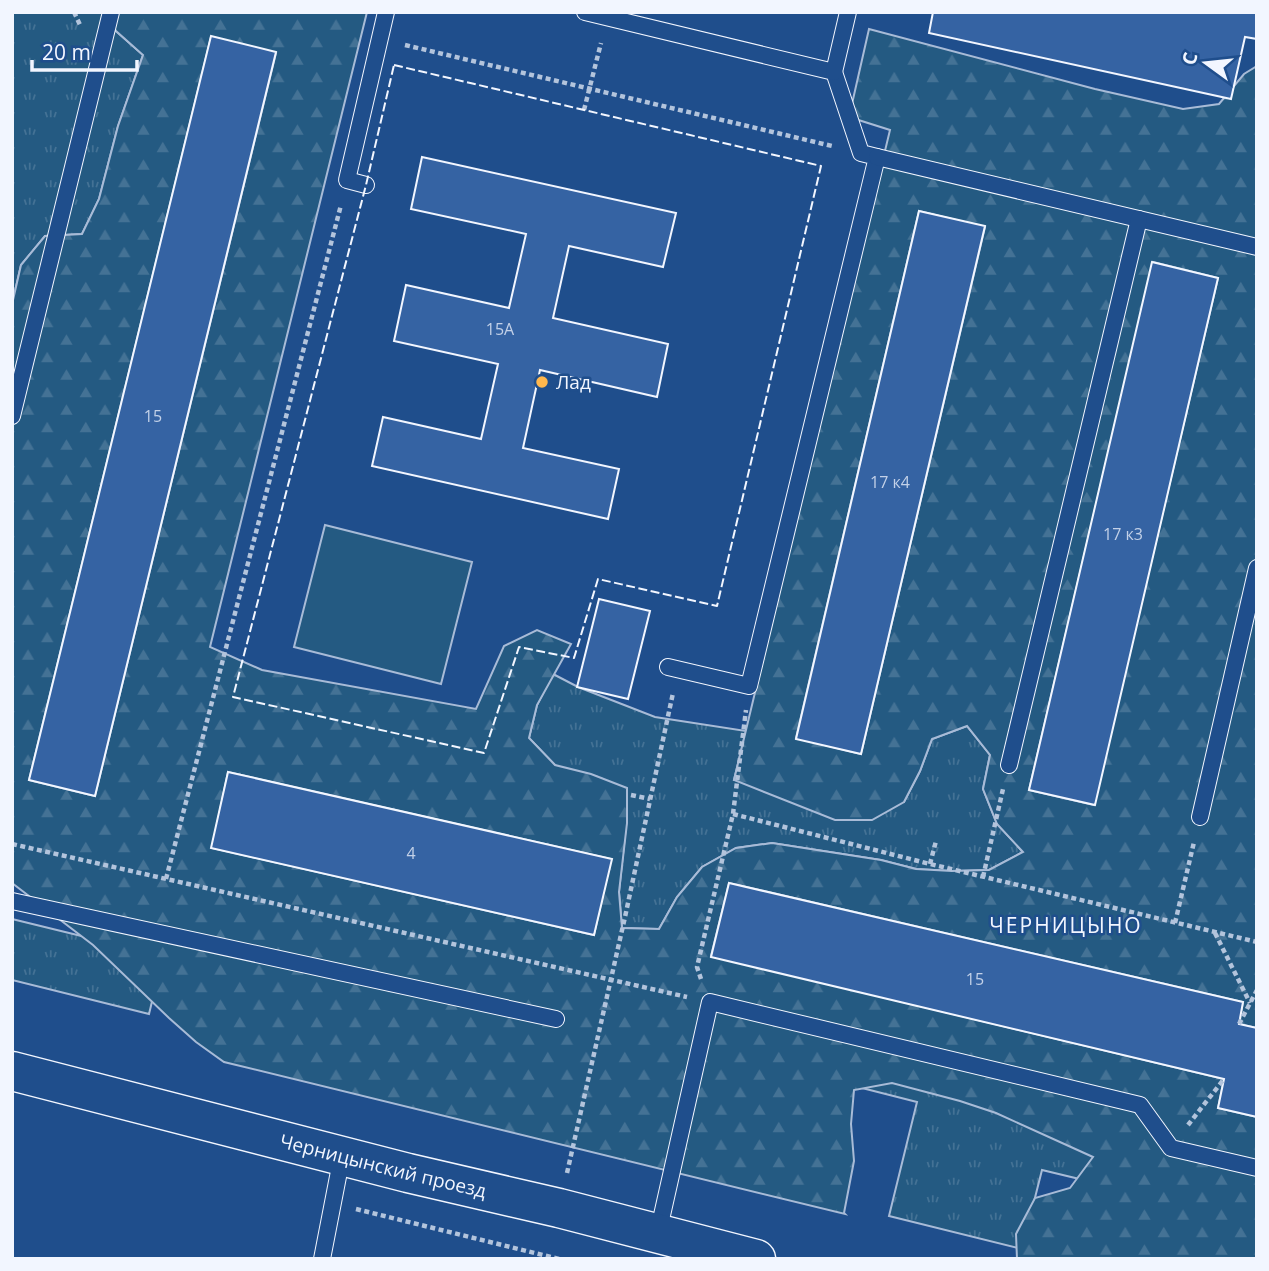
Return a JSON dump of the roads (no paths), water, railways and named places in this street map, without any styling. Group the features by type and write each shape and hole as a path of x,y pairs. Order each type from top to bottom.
{"street":[{"name":"Черницынский проезд","path":"12,1071 756,1259"}],"lane":[{"path":"12,416 111,12"},
{"path":"366,185 347,180 386,12"},
{"path":"585,12 834,72"},
{"path":"673,668 749,686 869,155 834,72 848,12"},
{"path":"869,155 1257,247"},
{"path":"1009,765 1139,219"},
{"path":"1200,817 1257,568"},
{"path":"12,901 556,1019"},
{"path":"658,1233 710,1002 1140,1105 1171,1148 1257,1168"},
{"path":"322,1259 342,1156"}],"place":[{"name":"Лад","path":"542,382"}],"district":[{"name":"ЧЕРНИЦЫНО","path":"1066,925"}]}
